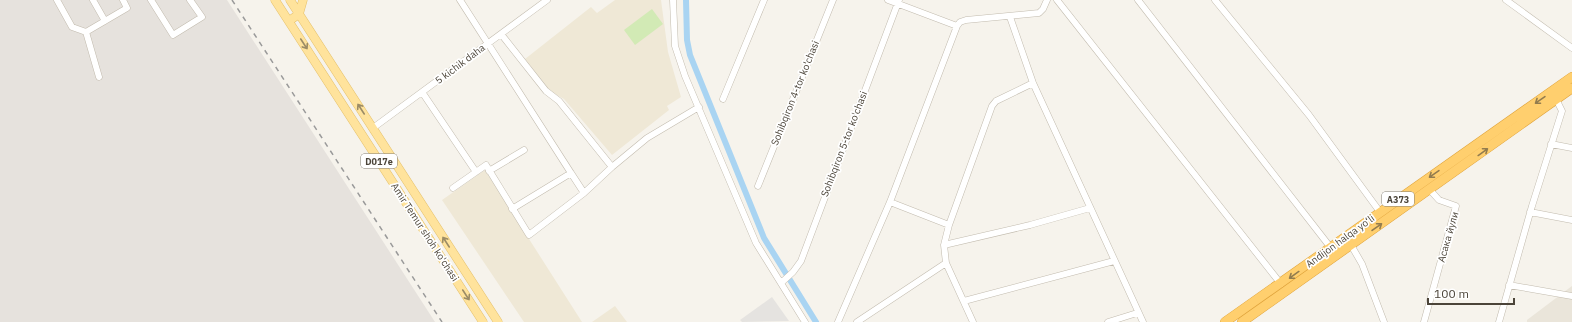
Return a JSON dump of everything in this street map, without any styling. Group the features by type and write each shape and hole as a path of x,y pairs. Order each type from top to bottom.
{"highway":[{"name":"Andijon halqa yo‘li","path":"1225,322 1281,284 1380,212 1572,77"},
{"name":"Andijon halqa yo‘li","path":"1242,322 1572,88"}],"main road":[{"name":"Amir Temur shoh ko'chasi","path":"275,0 484,322"},
{"name":"Amir Temur shoh ko'chasi","path":"290,0 498,322"},
{"path":"280,8 290,0"},
{"path":"289,21 299,14 303,0"}],"street":[{"path":"57,0 72,27 86,32 127,8 122,0"},
{"path":"94,0 105,21"},
{"path":"151,0 173,35 202,17 190,0"},
{"path":"460,0 584,193"},
{"name":"5 kichik daha","path":"373,128 547,0"},
{"path":"673,0 675,46 684,76 756,243 782,282 805,322"},
{"path":"723,99 764,0"},
{"name":"Sohibqiron 4-tor ko'chasi","path":"758,186 833,0"},
{"path":"888,0 898,2 957,26"},
{"path":"838,322 890,202 957,26 960,22 966,20 1010,17 1039,13 1043,9 1047,0"},
{"path":"1057,0 1281,284"},
{"path":"1138,0 1331,248"},
{"path":"1215,0 1309,115 1380,212"},
{"path":"1506,0 1572,48"},
{"name":"Sohibqiron 5-tor ko'chasi","path":"782,282 793,272 801,261 898,2"},
{"path":"1010,17 1033,83 1137,312 1143,322"},
{"path":"86,32 99,77"},
{"path":"501,34 546,91 559,101 612,167"},
{"path":"974,322 946,263 944,245 949,225 992,106 996,101 1033,83"},
{"path":"422,92 476,172"},
{"path":"1499,322 1530,212 1562,111 1556,99"},
{"path":"453,188 486,166 529,235 584,193 647,138 698,107"},
{"path":"1551,144 1572,148"},
{"path":"489,171 524,150"},
{"path":"512,209 571,173"},
{"name":"Асака йули","path":"1424,322 1456,206 1439,200 1430,190"},
{"path":"890,202 949,225"},
{"path":"944,245 1030,225 1090,208"},
{"path":"1530,212 1572,220"},
{"path":"1351,245 1362,264 1384,322"},
{"path":"964,301 1114,261"},
{"path":"857,322 946,263"},
{"path":"1509,285 1572,296"},
{"path":"1108,322 1137,312"}],"shaded area":[{"path":"0,0 227,0 435,322 0,322"},
{"path":"615,0 661,0 668,52 681,97 667,106 669,110 612,155 564,99 550,91 525,59 591,7 597,13"},
{"path":"485,170 582,322 524,322 442,200"},
{"path":"1572,286 1572,322 1527,322 1527,320"},
{"path":"772,297 789,321 742,322 740,320"},
{"path":"615,306 627,322 592,322"}],"green space":[{"path":"652,9 663,24 635,45 624,30"}],"waterway":[{"path":"686,0 687,40 690,55 764,238 816,322"}],"railway":[{"path":"232,0 442,322"}]}
